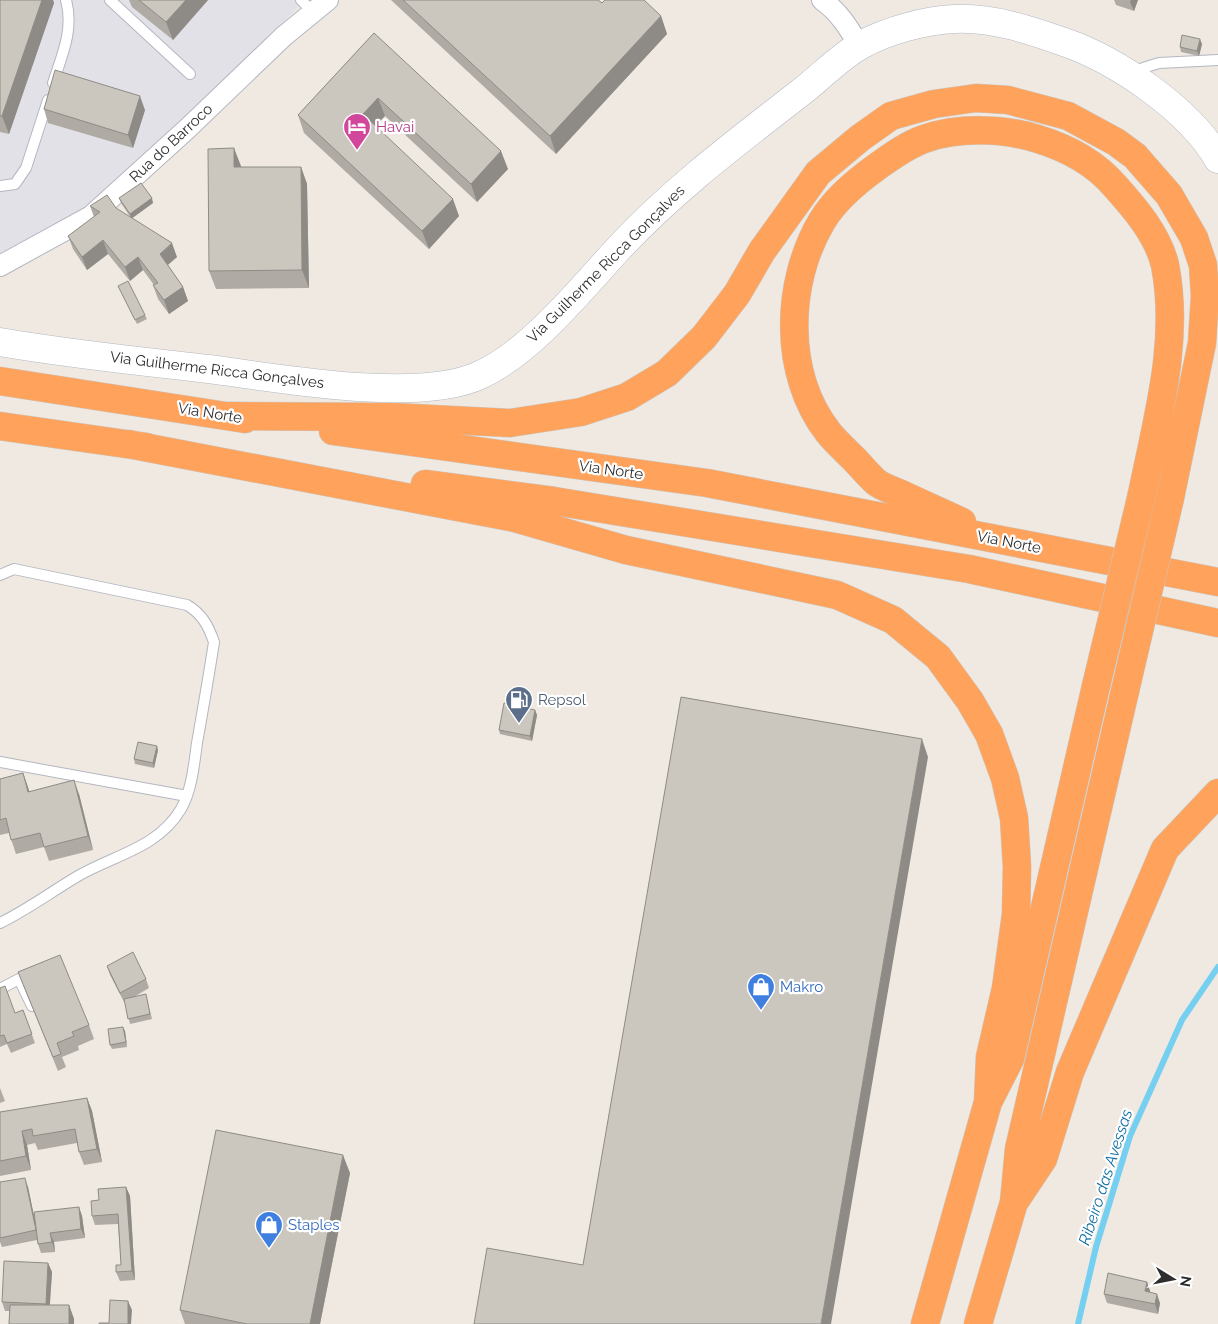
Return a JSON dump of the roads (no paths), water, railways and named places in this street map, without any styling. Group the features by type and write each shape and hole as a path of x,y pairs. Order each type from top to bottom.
{"highway":[{"path":"229,416 393,417 510,423 581,412 627,396 667,373 704,337 737,294 762,251 818,173 860,138 891,116 934,104 976,98 1008,100 1037,105 1068,116 1116,142 1135,156 1169,195 1194,238 1203,265 1206,296 1202,343 1170,498 1019,1149 1014,1202 978,1324"},
{"path":"924,1324 988,1102 1010,1058 1142,494 1163,390 1171,333 1164,262 1155,239 1126,199 1105,175 1081,157 1053,143 1020,133 969,131 924,139 897,152 846,192 822,220 808,252 797,286 794,325 797,358 806,391 827,431 877,482 1002,540"},
{"name":"Via Norte","path":"0,381 229,416 707,483 1218,582"},
{"path":"0,426 554,500 969,569 1218,623"},
{"path":"128,444 516,518 626,550 837,596 893,620 938,657 970,701 989,734 1005,778 1014,818 1017,867 1016,914 1006,988 990,1057 988,1102"},
{"path":"1014,1202 1043,1159 1070,1072 1165,849 1218,792"}],"street":[{"path":"822,0 832,7 848,26 859,46"},
{"name":"Rua do Barroco","path":"0,266 91,216 187,129 284,36 314,4"},
{"name":"Via Guilherme Ricca Gonçalves","path":"0,342 330,384 414,388 447,386 480,376 517,352 566,304 639,226 702,168 859,46 895,30 952,19 983,20 1052,38 1083,48 1110,62 1192,124 1210,145 1218,159"}],"lane":[{"path":"0,186 15,184 26,168 69,34 70,14 66,0"},
{"path":"110,0 190,74"},
{"path":"1134,79 1143,68 1159,63 1218,60"},
{"path":"0,575 14,568 171,600 187,605 199,612 209,625 214,642 186,796 180,809 165,828 148,843 79,875 24,912 0,923"},
{"path":"0,762 186,796"},
{"path":"0,989 19,979 36,1013"}],"waterway":[{"name":"Ribeiro das Avessas","path":"1078,1324 1096,1247 1130,1136 1182,1020 1218,967"}],"place":[{"name":"Havai","path":"357,151"},
{"name":"Repsol","path":"519,724"},
{"name":"Makro","path":"761,1011"},
{"name":"Staples","path":"269,1249"}]}
